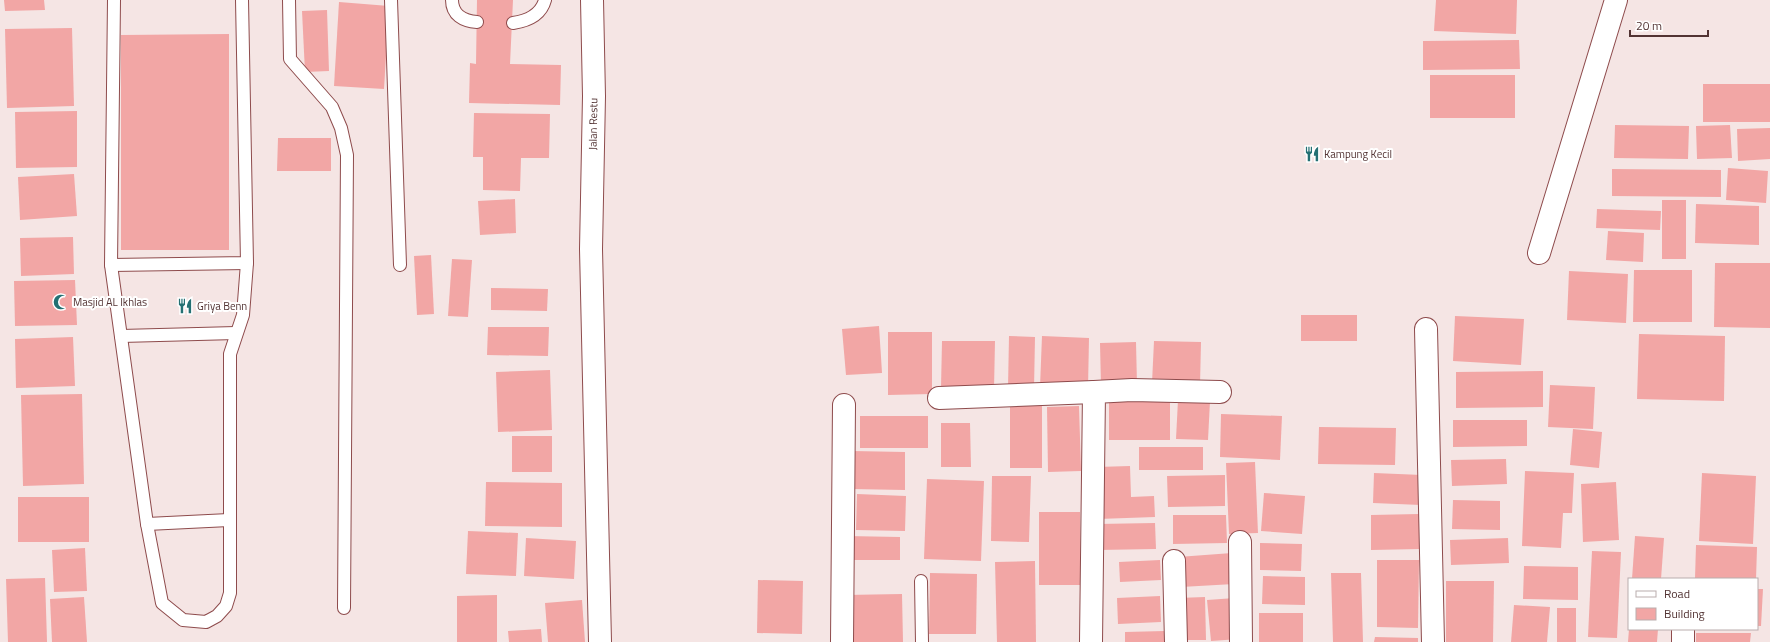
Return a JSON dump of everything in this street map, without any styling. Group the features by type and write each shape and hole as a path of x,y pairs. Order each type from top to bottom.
{"street":[{"name":"Jalan Restu","path":"592,0 594,96 591,249 600,642"},
{"path":"1540,252 1616,0"},
{"path":"1426,329 1433,642"},
{"path":"939,398 1132,390 1220,392"},
{"path":"1091,642 1094,392"},
{"path":"842,642 844,405"},
{"path":"1240,542 1241,642"},
{"path":"1174,561 1176,642"},
{"path":"1683,642 1684,630"}],"lane":[{"path":"114,0 111,265 147,524 162,603 183,620 206,622 217,616 226,606 230,593 230,354 243,315 247,264 242,0"},
{"path":"288,0 290,59 332,107 341,128 347,155 344,608"},
{"path":"392,0 400,265"},
{"path":"452,0 454,12 468,22 477,22"},
{"path":"513,23 530,19 540,10 545,0"},
{"path":"111,265 247,264"},
{"path":"121,336 236,333"},
{"path":"147,524 229,520"},
{"path":"921,581 922,642"}],"building":[{"path":"4,0 44,0 45,10 5,11"},
{"path":"477,0 513,0 510,64 561,65 560,105 469,103 470,63 476,64"},
{"path":"1436,0 1517,0 1516,34 1434,31"},
{"path":"339,2 389,6 384,89 334,86"},
{"path":"327,10 329,71 305,72 302,11"},
{"path":"72,28 74,106 7,108 5,29"},
{"path":"229,34 229,250 121,250 121,35"},
{"path":"1519,40 1520,69 1423,70 1423,41"},
{"path":"1430,75 1515,75 1515,118 1430,118"},
{"path":"1703,84 1770,84 1770,122 1703,122"},
{"path":"77,111 77,167 16,168 15,112"},
{"path":"474,113 550,114 549,158 521,158 520,191 483,190 483,157 473,157"},
{"path":"1615,125 1689,126 1688,159 1614,158"},
{"path":"1730,125 1732,158 1697,159 1696,126"},
{"path":"1770,128 1770,159 1738,161 1737,129"},
{"path":"278,138 331,138 331,171 277,171"},
{"path":"1728,168 1768,171 1766,203 1726,200"},
{"path":"1612,169 1721,170 1721,197 1612,196"},
{"path":"74,174 77,216 20,220 18,177"},
{"path":"515,199 516,233 480,235 478,201"},
{"path":"1662,200 1686,200 1686,259 1662,259"},
{"path":"1696,204 1759,206 1759,245 1695,243"},
{"path":"1597,209 1661,211 1660,230 1596,228"},
{"path":"1608,231 1644,233 1643,262 1606,260"},
{"path":"73,237 74,274 21,276 20,238"},
{"path":"431,255 434,314 417,315 414,256"},
{"path":"452,259 472,260 468,317 448,316"},
{"path":"1715,263 1770,263 1770,328 1714,327"},
{"path":"1634,270 1692,270 1692,322 1633,322"},
{"path":"1569,271 1628,274 1626,323 1567,320"},
{"path":"75,280 77,325 15,326 14,281"},
{"path":"491,288 548,289 547,311 491,310"},
{"path":"1301,315 1357,315 1357,341 1301,341"},
{"path":"1455,316 1524,319 1521,365 1453,361"},
{"path":"879,326 882,373 846,375 842,329"},
{"path":"488,327 549,327 548,356 487,355"},
{"path":"888,332 932,332 932,394 888,395"},
{"path":"1639,334 1725,336 1724,401 1637,399"},
{"path":"1009,336 1035,337 1034,389 1008,388"},
{"path":"1042,336 1089,338 1088,388 1040,387"},
{"path":"73,337 75,386 16,388 15,339"},
{"path":"942,341 995,341 994,389 941,388"},
{"path":"1154,341 1201,342 1200,385 1152,383"},
{"path":"1136,342 1137,385 1101,386 1100,343"},
{"path":"550,370 552,430 498,432 496,372"},
{"path":"1543,371 1543,407 1456,408 1456,372"},
{"path":"1550,385 1595,387 1593,429 1548,427"},
{"path":"82,394 84,484 23,486 21,395"},
{"path":"1178,400 1210,401 1208,440 1176,439"},
{"path":"1109,401 1170,401 1170,440 1109,440"},
{"path":"1010,406 1042,406 1042,468 1010,468"},
{"path":"1079,406 1081,471 1048,472 1047,407"},
{"path":"1221,414 1282,416 1280,460 1220,457"},
{"path":"860,416 928,416 928,448 860,448"},
{"path":"1453,420 1527,420 1527,446 1453,447"},
{"path":"941,423 970,423 971,467 941,467"},
{"path":"1319,427 1396,428 1395,465 1318,464"},
{"path":"1573,429 1602,432 1599,468 1570,465"},
{"path":"512,436 552,436 552,472 512,472"},
{"path":"1139,447 1203,447 1203,470 1139,470"},
{"path":"852,451 905,452 905,490 851,489"},
{"path":"1506,459 1507,484 1452,486 1451,460"},
{"path":"1255,462 1258,533 1229,534 1226,463"},
{"path":"1130,466 1131,497 1154,496 1155,517 1098,519 1097,467"},
{"path":"1525,471 1574,473 1572,513 1563,513 1561,548 1522,546"},
{"path":"1374,473 1422,475 1421,505 1373,503"},
{"path":"1702,473 1756,476 1753,544 1699,541"},
{"path":"1225,475 1225,506 1168,507 1167,476"},
{"path":"992,476 1031,476 1029,542 991,541"},
{"path":"927,479 984,481 981,561 924,559"},
{"path":"486,482 562,483 562,527 485,526"},
{"path":"1616,482 1619,540 1583,542 1581,484"},
{"path":"1264,493 1305,496 1302,534 1261,531"},
{"path":"857,494 906,496 905,531 856,530"},
{"path":"18,497 89,497 89,542 18,542"},
{"path":"1453,500 1500,501 1500,530 1452,529"},
{"path":"1039,512 1080,512 1080,585 1039,585"},
{"path":"1419,514 1420,549 1371,550 1371,515"},
{"path":"1173,515 1226,515 1227,543 1173,544"},
{"path":"1155,523 1156,549 1098,550 1097,524"},
{"path":"468,531 518,533 516,576 466,574"},
{"path":"846,536 900,537 900,560 846,560"},
{"path":"1635,536 1664,538 1661,578 1632,578"},
{"path":"526,538 576,541 574,579 524,576"},
{"path":"1508,538 1509,563 1451,565 1450,540"},
{"path":"1260,543 1302,544 1301,571 1260,570"},
{"path":"1696,545 1757,547 1756,578 1695,578"},
{"path":"85,548 87,591 54,592 52,550"},
{"path":"1592,551 1621,552 1617,638 1588,637"},
{"path":"1232,553 1234,584 1181,587 1178,557"},
{"path":"1160,560 1161,580 1120,582 1119,562"},
{"path":"1377,560 1419,560 1418,628 1377,627"},
{"path":"1035,561 1036,642 997,642 995,562"},
{"path":"1524,566 1578,567 1578,600 1523,599"},
{"path":"930,573 977,574 976,634 929,634"},
{"path":"1331,573 1361,573 1363,642 1333,642"},
{"path":"1263,576 1305,577 1305,605 1262,604"},
{"path":"45,578 47,642 8,642 6,579"},
{"path":"758,580 803,581 802,634 757,633"},
{"path":"1446,581 1494,581 1493,642 1446,642"},
{"path":"1758,589 1763,589 1761,626 1758,626"},
{"path":"902,594 903,642 845,642 845,595"},
{"path":"497,595 497,642 457,642 457,596"},
{"path":"1160,596 1161,622 1118,624 1117,598"},
{"path":"84,597 87,642 52,642 50,599"},
{"path":"1205,597 1206,640 1179,640 1178,598"},
{"path":"1235,598 1239,639 1211,641 1207,600"},
{"path":"582,600 585,642 548,642 545,603"},
{"path":"1514,605 1550,607 1547,642 1511,642"},
{"path":"1557,608 1576,608 1576,642 1557,642"},
{"path":"1259,613 1303,613 1303,642 1259,642"},
{"path":"541,629 542,642 509,642 508,631"},
{"path":"1629,630 1658,630 1657,642 1628,642"},
{"path":"1165,631 1165,642 1125,642 1125,632"},
{"path":"1696,633 1751,633 1750,642 1696,642"},
{"path":"1375,637 1418,638 1418,642 1374,642"}],"place":[{"name":"Kampung Kecil","path":"1312,154"},
{"name":"Masjid AL Ikhlas","path":"61,302"},
{"name":"Griya Benn","path":"185,306"}]}
